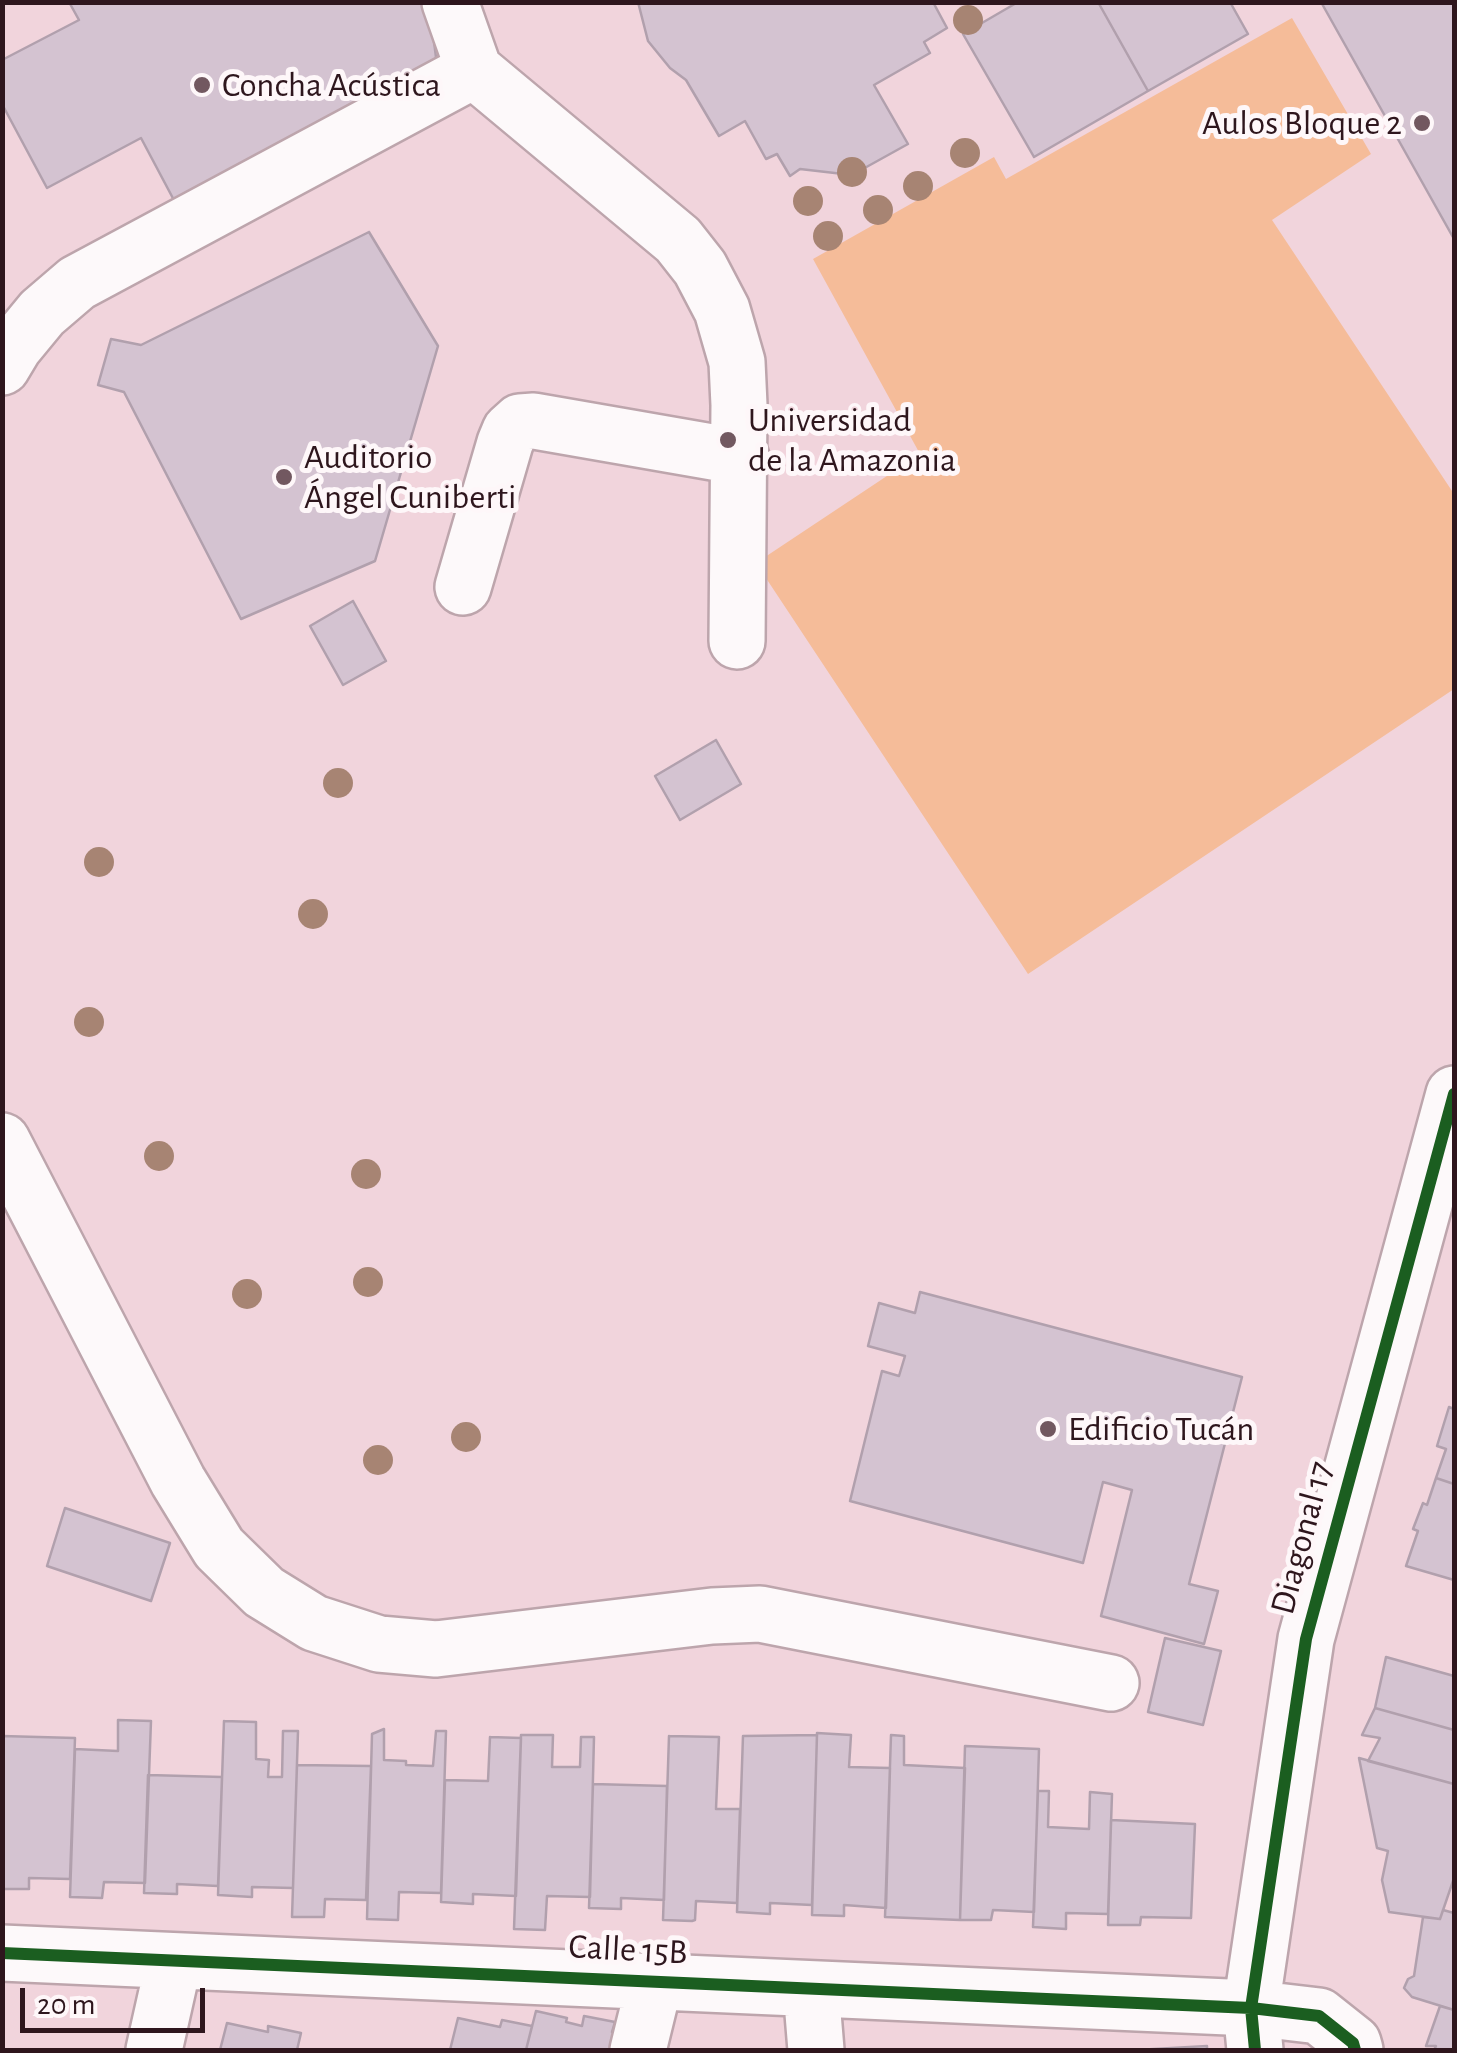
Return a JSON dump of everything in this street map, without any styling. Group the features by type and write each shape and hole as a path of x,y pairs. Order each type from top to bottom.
{"street":[{"path":"450,2 474,70 678,240 700,268 722,310 736,362 741,457 737,642"},
{"path":"2,367 42,313 77,283 474,70"},
{"path":"463,588 505,443 520,422 534,420 741,457"},
{"name":"Diagonal 17","path":"1253,2029 1306,1639 1454,1094"},
{"path":"2,1141 178,1481 219,1548 264,1592 314,1623 379,1644 436,1649 712,1616 760,1614 1111,1683"},
{"name":"Calle 15B","path":"2,1954 811,1989 1253,2029 1319,2016 1353,2043 1355,2050"},
{"path":"154,2050 174,1961"},
{"path":"638,2050 655,1981"},
{"path":"811,1989 816,2050"}],"shaded area":[{"path":"1292,18 1371,154 1272,220 1454,494 1454,689 1028,974 756,563 920,454 813,259 994,157 1006,179"}],"building":[{"name":"Concha Acústica","path":"69,2 429,2 437,65 176,204 141,138 47,188 2,104 2,60 79,20"},
{"path":"638,2 933,2 947,28 924,42 930,53 874,85 908,144 852,175 800,169 790,176 777,154 766,159 745,121 719,136 686,80 670,68 648,41"},
{"path":"1018,2 1098,2 1148,91 1034,157 963,34"},
{"path":"1098,2 1230,2 1248,34 1148,91"},
{"name":"Aulos Bloque 2","path":"1321,2 1452,2 1454,239"},
{"name":"Auditorio Ángel Cuniberti","path":"369,232 438,346 375,561 241,619 124,392 98,385 111,339 141,345"},
{"path":"353,601 386,661 343,685 310,626"},
{"path":"716,740 741,784 680,820 655,776"},
{"name":"Edificio Tucán","path":"920,1292 1242,1377 1189,1584 1218,1591 1204,1644 1101,1616 1132,1490 1103,1482 1083,1563 850,1501 882,1371 899,1376 905,1356 868,1346 879,1303 915,1313"},
{"path":"1449,1407 1454,1409 1454,1484 1436,1478 1446,1449 1437,1446"},
{"path":"1436,1478 1454,1484 1454,1580 1406,1566 1418,1531 1413,1529"},
{"path":"65,1508 170,1543 151,1601 47,1566"},
{"path":"1165,1638 1221,1651 1203,1725 1148,1712"},
{"path":"1386,1657 1454,1676 1454,1730 1375,1708"},
{"path":"1375,1708 1454,1730 1454,1784 1368,1761 1380,1738 1362,1735"},
{"path":"118,1720 151,1721 145,1883 104,1882 102,1898 70,1897 75,1749 118,1751"},
{"path":"224,1721 256,1722 256,1759 269,1760 268,1777 282,1777 283,1731 298,1731 293,1888 252,1887 252,1897 218,1895"},
{"path":"384,1729 384,1760 433,1766 436,1731 446,1731 441,1893 399,1892 398,1920 367,1919 372,1734"},
{"path":"817,1733 851,1735 849,1767 890,1768 886,1908 844,1905 844,1916 812,1915"},
{"path":"521,1735 553,1735 552,1767 580,1767 581,1737 594,1737 590,1897 547,1896 545,1930 514,1929"},
{"path":"817,1735 812,1905 770,1903 770,1914 737,1912 743,1736"},
{"path":"891,1735 904,1736 904,1765 965,1768 960,1920 885,1917"},
{"path":"2,1736 75,1738 70,1879 29,1878 29,1889 2,1889"},
{"path":"669,1736 719,1737 716,1809 740,1809 737,1903 696,1901 692,1921 663,1920"},
{"path":"490,1737 521,1738 516,1896 473,1894 473,1904 441,1902 445,1780 488,1781"},
{"path":"965,1746 1039,1749 1034,1912 993,1910 991,1920 960,1920"},
{"path":"1359,1758 1454,1784 1454,1878 1440,1919 1389,1912 1382,1880 1388,1851 1377,1848"},
{"path":"297,1765 371,1766 366,1900 325,1899 324,1917 292,1917"},
{"path":"148,1775 222,1777 218,1886 177,1884 177,1894 144,1893"},
{"path":"593,1784 667,1786 664,1900 621,1898 621,1909 589,1908"},
{"path":"1038,1791 1049,1791 1048,1827 1089,1829 1090,1792 1112,1794 1108,1914 1066,1913 1066,1929 1033,1927"},
{"path":"1111,1820 1195,1824 1191,1918 1141,1917 1140,1925 1108,1925"},
{"path":"1443,1910 1454,1913 1454,2010 1412,1997 1404,1988 1414,1976 1423,1917 1440,1919"},
{"path":"1440,2006 1454,2010 1454,2050 1426,2046"},
{"path":"536,2011 582,2026 584,2016 615,2022 612,2032 621,2034 617,2050 526,2050"},
{"path":"458,2018 500,2027 502,2020 532,2026 526,2050 450,2050"},
{"path":"227,2023 268,2032 268,2026 301,2033 297,2050 220,2050"},
{"path":"1207,2046 1207,2050 1136,2050"}],"cycle path":[{"path":"1255,2050 1251,2008 1306,1639 1454,1094"},
{"path":"2,1953 1251,2008 1319,2016 1353,2043 1355,2050"}],"place":[{"name":"Concha Acústica","path":"202,85"},
{"name":"Aulos Bloque 2","path":"1422,123"},
{"name":"Universidad de la Amazonia","path":"728,440"},
{"name":"Auditorio Ángel Cuniberti","path":"284,477"},
{"name":"Edificio Tucán","path":"1048,1429"}]}
